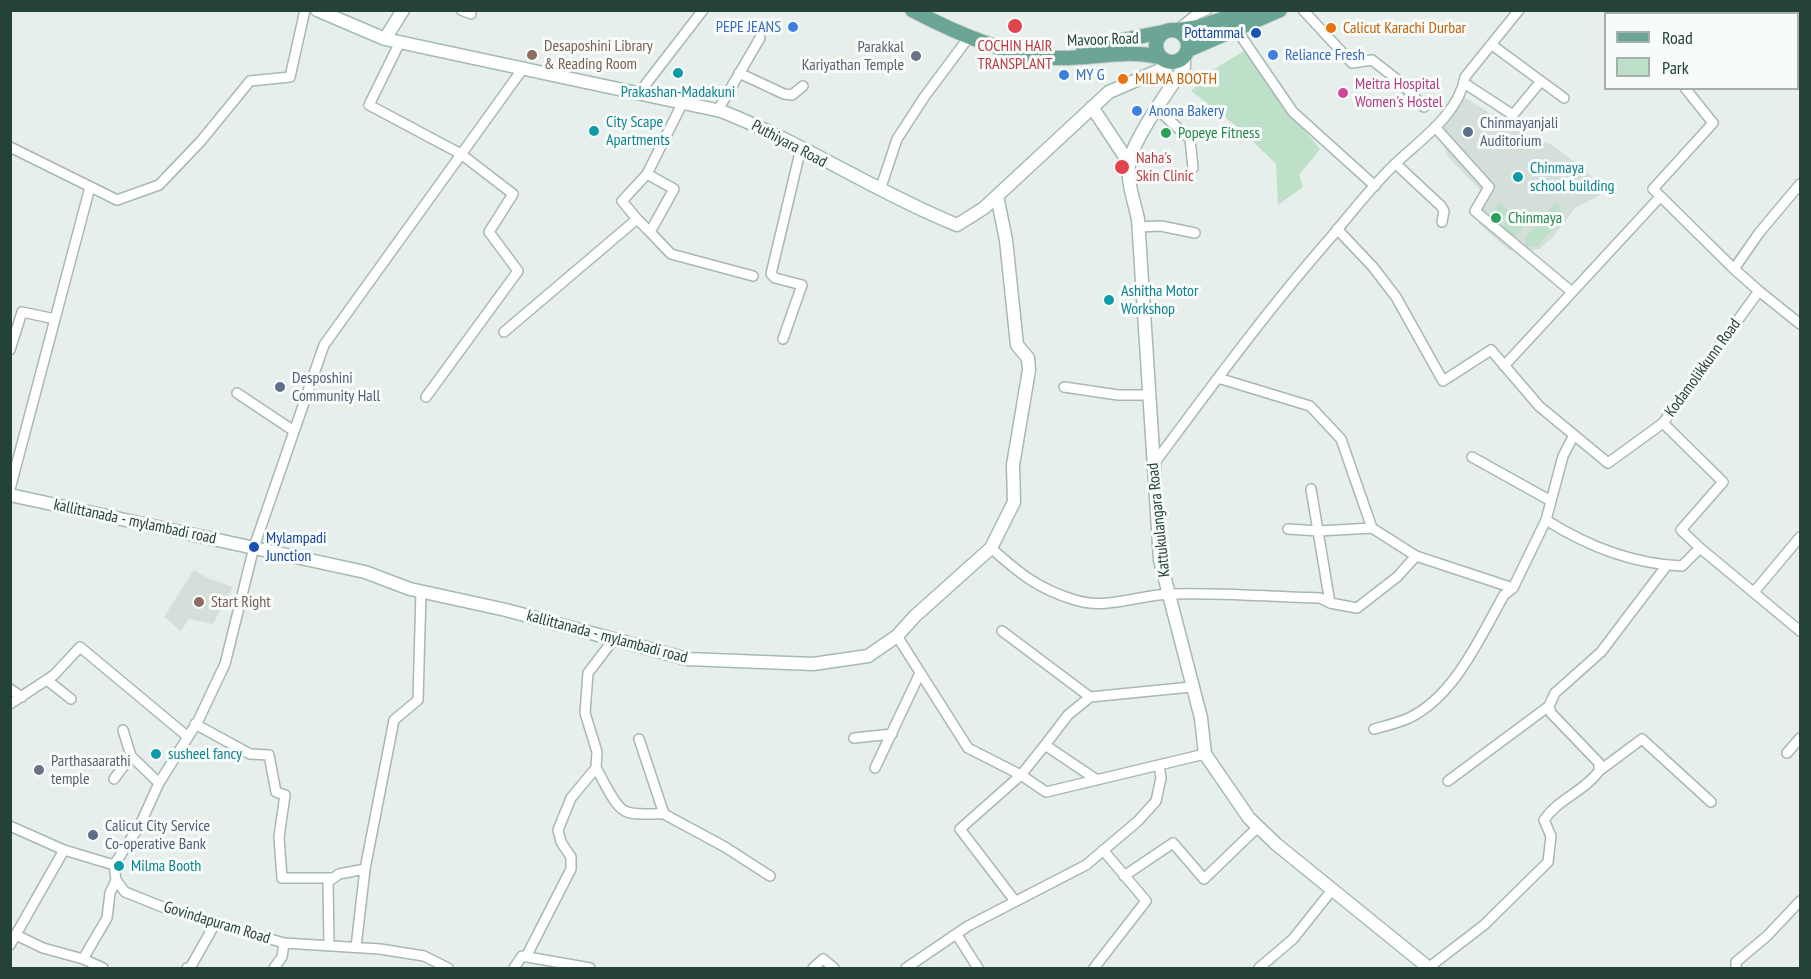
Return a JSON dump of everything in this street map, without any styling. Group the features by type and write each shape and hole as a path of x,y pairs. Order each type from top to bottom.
{"main road":[{"name":"Mavoor Road","path":"912,10 969,37 1023,53 1054,58 1121,53 1164,60 1186,54 1281,10"},
{"name":"Mavoor Road","path":"929,10 991,36 1055,50 1086,47 1198,27 1251,10"},
{"name":"Mavoor Road","path":"1164,60 1155,45 1170,31"},
{"path":"1170,31 1186,38 1186,54"}],"street":[{"path":"11,149 117,200 159,185 201,141 250,81 290,76 305,10"},
{"name":"Puthiyara Road","path":"316,10 385,39 718,110 770,130 880,190 957,225 998,196 1109,92 1160,70 1164,60"},
{"path":"385,39 403,10"},
{"path":"461,10 471,14"},
{"path":"639,93 703,10"},
{"path":"1170,31 1207,10"},
{"path":"1303,10 1352,63 1372,60 1399,81 1424,107"},
{"path":"1153,465 1218,378 1337,230 1396,164 1436,127 1463,89 1465,77 1519,10"},
{"path":"1236,29 1293,112 1375,186"},
{"path":"880,190 897,139 925,96 969,37"},
{"path":"718,110 760,38"},
{"path":"400,42 369,105 461,154 513,194 489,232 518,271 426,397"},
{"path":"1492,45 1564,98"},
{"name":"Kattukulangara Road","path":"1186,54 1184,67 1136,145 1129,163 1130,186 1138,227 1160,560 1191,687 1201,718 1205,754 1249,818 1258,827 1428,968"},
{"path":"83,959 107,918 110,892 116,880 114,865 140,825 159,783 188,737 225,664 254,547 324,345 524,67"},
{"path":"739,73 784,94 792,95 803,86"},
{"path":"1464,83 1513,115 1541,81"},
{"path":"1687,90 1713,123 1653,189 1734,269 1800,324"},
{"path":"683,102 647,174 622,201 671,254 753,276"},
{"path":"1092,107 1129,163"},
{"path":"1157,109 1190,139 1194,168"},
{"path":"1436,127 1490,187 1475,211 1572,292"},
{"path":"783,339 802,285 775,278 771,274 801,148"},
{"path":"1396,164 1441,206 1444,211 1442,222"},
{"path":"647,174 674,189 650,232"},
{"path":"1734,269 1759,233 1800,184"},
{"path":"10,489 90,187"},
{"name":"kallittanada - mylambadi road","path":"10,495 365,572 422,592 506,610 687,659 813,664 868,656 897,636 915,616 991,548 1014,502 1013,465 1029,370 1028,358 1017,345 1006,240 998,196"},
{"path":"1504,366 1660,197"},
{"path":"504,332 637,219"},
{"path":"1138,227 1161,226 1195,233"},
{"path":"1337,230 1373,267 1396,297 1443,381 1491,350 1539,406 1608,463 1663,423"},
{"name":"Kodamolikkunn Road","path":"1700,548 1681,530 1723,482 1663,423 1759,291"},
{"path":"10,351 22,312 55,319"},
{"path":"1218,378 1310,406 1341,439 1372,528"},
{"path":"1064,387 1118,395 1148,395"},
{"path":"237,393 294,431"},
{"path":"1374,729 1410,718 1432,701 1454,678 1504,595 1513,588 1546,519 1563,456 1574,435"},
{"path":"1472,457 1551,501"},
{"path":"1311,489 1330,603"},
{"path":"1546,519 1582,541 1609,552 1667,565 1682,566 1700,548 1800,631"},
{"path":"1288,529 1319,531 1372,528 1416,556 1513,588"},
{"path":"1754,592 1800,537"},
{"path":"991,548 1029,581 1077,601 1115,603 1169,594 1220,593 1320,598 1330,603 1357,608 1397,576 1416,556"},
{"path":"1448,781 1549,706 1555,693 1601,652 1667,565"},
{"path":"356,947 365,869 394,720 417,700 422,592"},
{"path":"1002,631 1090,697"},
{"path":"897,636 968,748 1021,775 1046,792 1205,754"},
{"path":"526,957 572,869 571,857 561,842 558,830 572,798 596,768 597,753 585,713 588,673 614,639"},
{"path":"10,704 47,680 80,647 188,737"},
{"path":"875,768 920,673"},
{"path":"47,680 71,699"},
{"path":"1015,901 960,829 1021,775 1068,715 1090,697 1191,687"},
{"path":"10,689 22,697"},
{"path":"1549,706 1551,713 1599,764 1599,771"},
{"path":"195,724 250,754 269,755 276,792 285,795 279,837 282,878 332,878 365,869"},
{"path":"123,730 131,756 159,783"},
{"path":"854,738 892,734"},
{"path":"1787,753 1800,738"},
{"path":"639,739 664,814"},
{"path":"1428,968 1484,925 1548,862 1551,836 1544,820 1552,810 1593,780 1599,771 1642,739 1711,802"},
{"path":"1045,745 1097,780"},
{"path":"114,779 131,756"},
{"path":"906,968 1015,901 1086,865 1138,821 1156,801 1161,778 1159,765"},
{"path":"596,768 608,786 612,799 625,812 664,814 707,836 770,876"},
{"path":"10,826 64,850 114,865"},
{"path":"1124,876 1173,843 1204,879 1258,827"},
{"path":"10,945 64,850"},
{"path":"1094,969 1146,901 1103,850"},
{"path":"329,945 328,882 332,878"},
{"name":"Govindapuram Road","path":"116,880 125,892 165,908 284,943 356,947 424,956 448,969"},
{"path":"1259,969 1293,939 1332,890"},
{"path":"1736,969 1736,962 1742,955 1767,936 1800,901"},
{"path":"187,969 216,922"},
{"path":"16,935 43,948 83,959 103,969"},
{"path":"957,935 978,969"},
{"path":"274,969 282,957 284,943"},
{"path":"514,969 522,956 590,969"},
{"path":"813,969 823,959 834,969"}],"shaded area":[{"path":"1464,97 1532,139 1550,144 1582,167 1601,186 1602,191 1599,196 1575,208 1555,235 1540,249 1526,252 1509,250 1479,224 1483,199 1480,190 1449,158 1437,131"},
{"name":"Start Right","path":"194,570 210,579 233,587 213,624 189,619 181,631 164,617"}],"green space":[{"path":"1249,48 1294,117 1320,149 1299,175 1303,187 1278,205 1276,164 1239,128 1191,91 1211,71"},
{"path":"1556,202 1564,215 1537,247 1526,246 1525,238"},
{"name":"Chinmaya","path":"1499,203 1510,211 1494,232 1484,223"},
{"path":"1513,211 1528,220 1510,244 1498,234"}],"place":[{"name":"COCHIN HAIR TRANSPLANT","path":"1015,26"},
{"name":"PEPE JEANS","path":"793,27"},
{"name":"Calicut Karachi Durbar","path":"1331,28"},
{"name":"Pottammal","path":"1256,33"},
{"name":"Desaposhini Library & Reading Room","path":"532,55"},
{"name":"Reliance Fresh","path":"1273,55"},
{"name":"Parakkal Kariyathan Temple","path":"916,56"},
{"name":"Prakashan-Madakuni","path":"678,73"},
{"name":"MY G","path":"1064,75"},
{"name":"MILMA BOOTH","path":"1123,79"},
{"name":"Meitra Hospital Women's Hostel","path":"1343,93"},
{"name":"Anona Bakery","path":"1137,111"},
{"name":"City Scape Apartments","path":"594,131"},
{"name":"Chinmayanjali Auditorium","path":"1468,132"},
{"name":"Popeye Fitness","path":"1166,133"},
{"name":"Naha's Skin Clinic","path":"1122,167"},
{"name":"Chinmaya school building","path":"1518,177"},
{"name":"Chinmaya","path":"1496,218"},
{"name":"Ashitha Motor Workshop","path":"1109,300"},
{"name":"Desposhini Community Hall","path":"280,387"},
{"name":"Mylampadi Junction","path":"254,547"},
{"name":"Start Right","path":"199,602"},
{"name":"susheel fancy","path":"156,754"},
{"name":"Parthasaarathi temple","path":"39,770"},
{"name":"Calicut City Service Co-operative Bank","path":"93,835"},
{"name":"Milma Booth","path":"119,866"}]}
